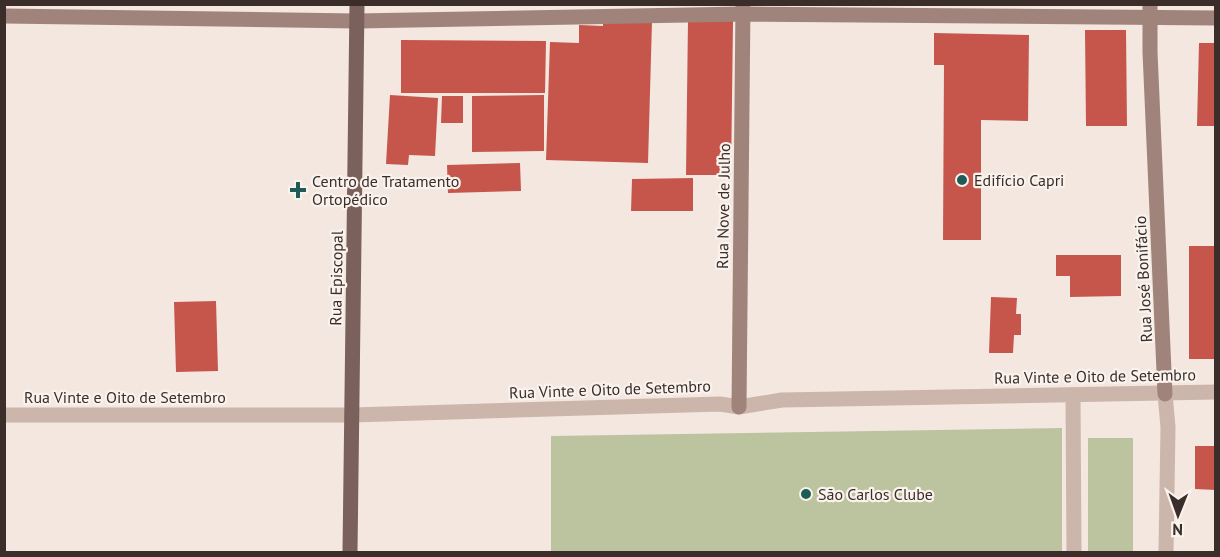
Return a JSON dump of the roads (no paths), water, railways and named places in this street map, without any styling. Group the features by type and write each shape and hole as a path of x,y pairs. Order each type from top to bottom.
{"main road":[{"name":"Rua Episcopal","path":"350,552 357,4"},
{"path":"4,16 357,21 743,9 1150,11 1215,18"},
{"name":"Rua Nove de Julho","path":"739,407 743,9"},
{"name":"Rua José Bonifácio","path":"1150,11 1165,394"}],"street":[{"name":"Rua Vinte e Oito de Setembro","path":"4,415 353,415 720,404 739,407 782,400 1215,393"},
{"name":"Rua José Bonifácio","path":"1165,394 1168,427 1166,552"},
{"path":"1073,395 1074,552"}],"place":[{"name":"Edifício Capri","path":"962,180"},
{"name":"Centro de Tratamento Ortopédico","path":"298,190"},
{"name":"São Carlos Clube","path":"806,494"}]}
